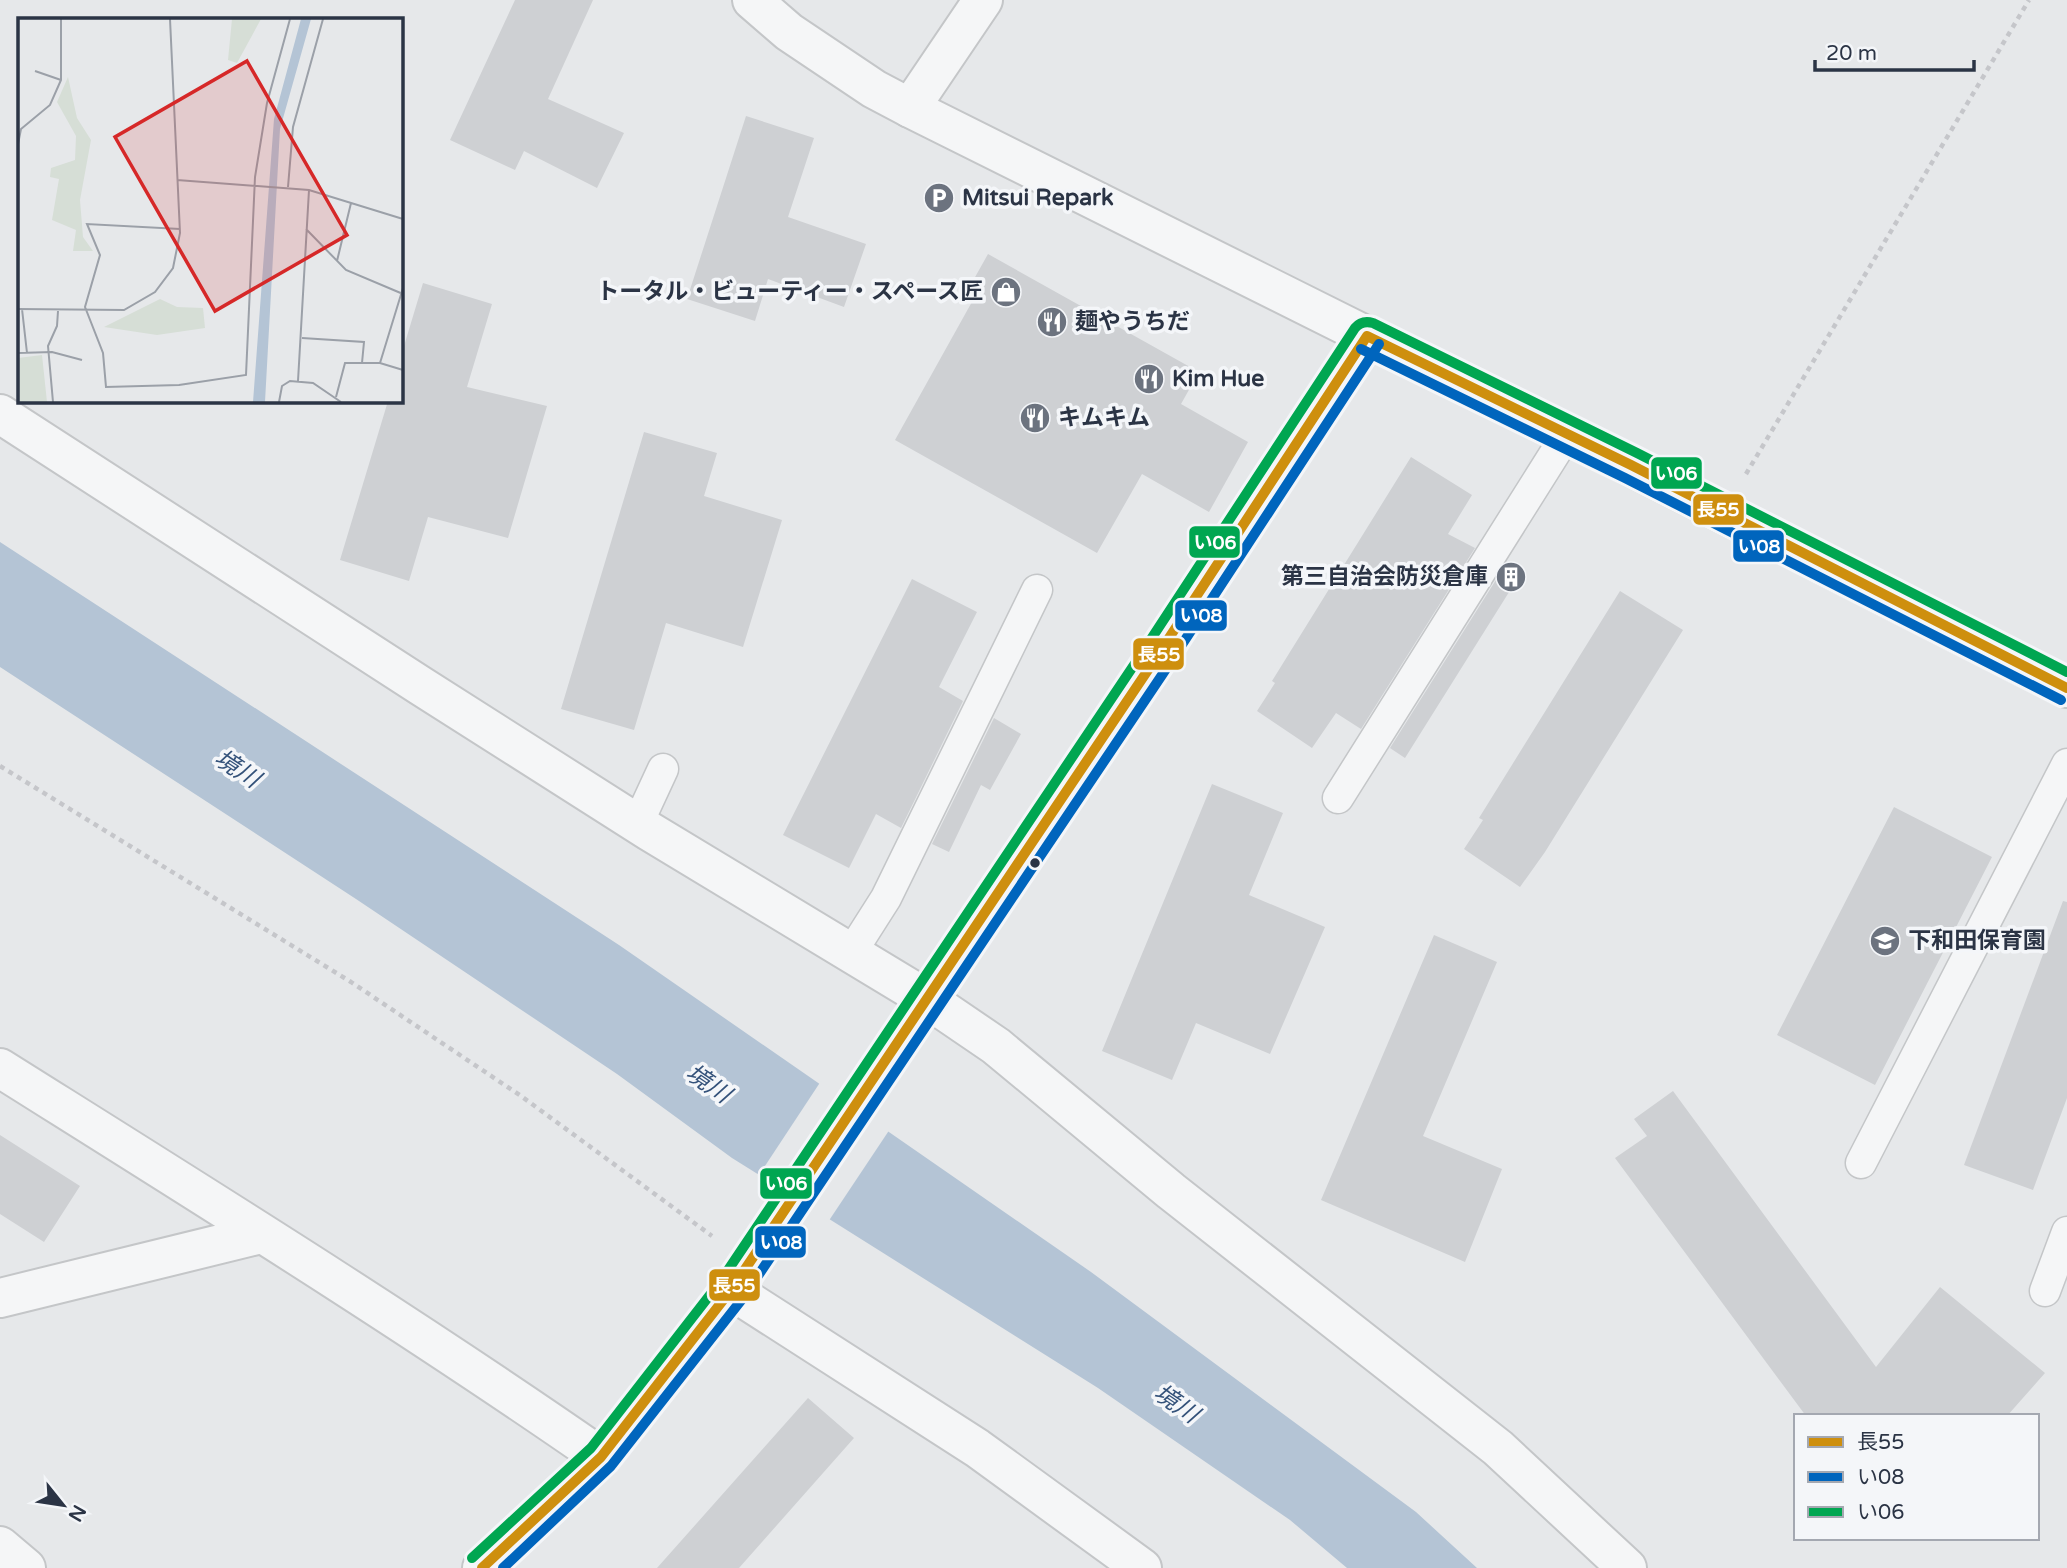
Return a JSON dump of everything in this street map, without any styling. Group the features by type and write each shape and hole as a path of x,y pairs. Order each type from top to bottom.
{"street":[{"path":"752,0 789,33 874,89 910,108 1724,512 1789,548 2067,688"},
{"path":"910,108 983,0"},
{"path":"482,1568 601,1457 747,1267 1172,634 1367,336"},
{"path":"0,414 409,679 638,823 927,999 996,1046 1171,1191 1498,1448 1627,1568"},
{"path":"0,1068 510,1394 601,1457"},
{"path":"0,1298 261,1234"},
{"path":"747,1267 977,1448 1142,1568"},
{"path":"0,1546 26,1568"}],"lane":[{"path":"1338,798 1567,434"},
{"path":"851,953 886,898 1037,590"},
{"path":"1861,1163 2067,764"},
{"path":"638,823 663,769"},
{"path":"2045,1292 2067,1232"}],"path":[{"path":"1724,512 2029,0"},
{"path":"0,766 362,989 521,1096 747,1267"}],"water":[{"name":"境川","path":"0,542 619,945 1091,1272 1416,1512 1477,1568 1347,1568 1290,1520 1098,1388 732,1158 617,1074 356,899 0,667"}],"pier":[{"path":"821,1081 890,1129 828,1222 757,1178"}],"building":[{"path":"515,0 593,0 548,99 624,133 597,188 524,151 515,170 450,140"},
{"path":"746,116 814,138 788,217 866,244 844,307 768,279 755,321 687,299"},
{"path":"988,254 1199,372 1181,404 1248,442 1209,512 1142,474 1097,553 895,440 973,300 965,295"},
{"path":"423,283 492,304 467,387 547,406 508,538 428,517 409,581 340,560 388,402 402,402 402,353"},
{"path":"644,432 717,453 704,496 782,520 743,647 666,623 634,730 561,709"},
{"path":"1411,457 1472,495 1448,534 1475,548 1361,729 1336,713 1312,748 1257,711 1275,683 1272,681"},
{"path":"1506,564 1521,573 1405,758 1390,748"},
{"path":"912,579 977,612 939,687 963,701 901,828 876,814 849,868 783,835"},
{"path":"1620,591 1683,630 1545,852 1520,887 1464,849 1483,820 1479,818"},
{"path":"994,718 1021,734 990,790 981,785 949,852 932,844"},
{"path":"1212,784 1283,813 1249,895 1325,927 1270,1054 1196,1023 1172,1080 1102,1051"},
{"path":"1894,807 1992,857 1875,1085 1777,1035"},
{"path":"2063,901 2067,902 2067,1098 2033,1190 1964,1165"},
{"path":"1434,935 1497,962 1423,1136 1502,1169 1465,1262 1321,1200"},
{"path":"1673,1091 1876,1367 1940,1287 2045,1373 2009,1414 1805,1414 1615,1158 1647,1136 1634,1119"},
{"path":"0,1135 80,1186 44,1242 0,1214"},
{"path":"808,1398 854,1438 739,1568 657,1568"}],"transit line":[{"name":"い06","path":"472,1558 591,1448 720,1282 1359,324 1373,323 1637,453 2067,672"},
{"name":"長55","path":"1367,336 1631,465 2067,688"},
{"name":"長55","path":"482,1568 601,1457 731,1290 1150,667 1367,336"},
{"name":"い08","path":"503,1568 611,1466 743,1298 1162,675 1379,344"},
{"name":"い08","path":"1361,349 1625,478 2061,700"}],"place":[{"name":"Mitsui Repark","path":"939,198"},
{"name":"トータル・ビューティー・スペース匠","path":"1006,292"},
{"name":"麺やうちだ","path":"1052,322"},
{"name":"Kim Hue","path":"1149,379"},
{"name":"キムキム","path":"1035,418"},
{"name":"第三自治会防災倉庫","path":"1511,577"},
{"name":"下和田保育園","path":"1885,941"}]}
